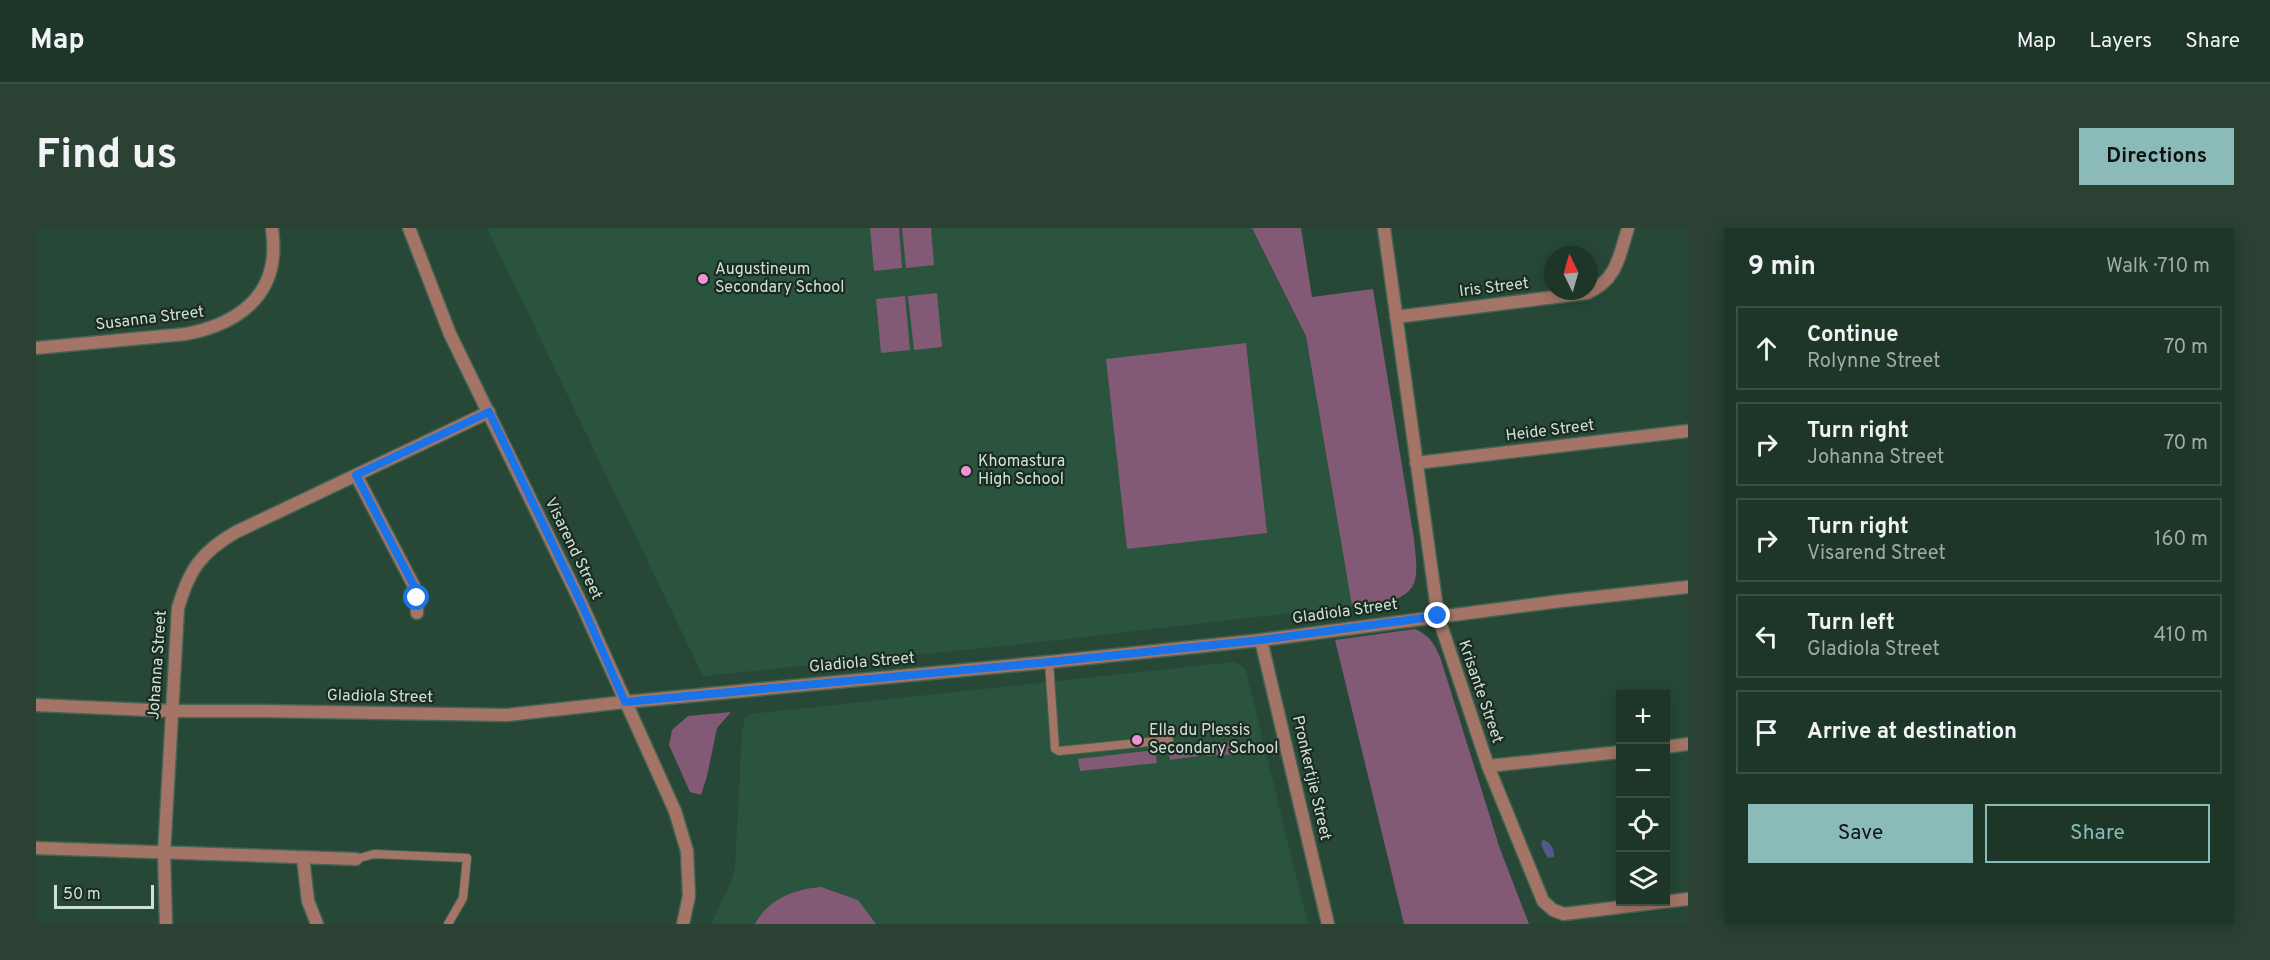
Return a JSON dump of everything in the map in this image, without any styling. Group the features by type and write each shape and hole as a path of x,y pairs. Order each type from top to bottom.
{"street":[{"name":"Susanna Street","path":"36,348 186,334 208,330 229,321 256,299 268,277 273,257 272,228"},
{"name":"Visarend Street","path":"410,228 450,334 582,605 662,779 687,851 689,896 682,924"},
{"name":"Krisante Street","path":"1384,228 1438,616 1488,766 1543,901 1553,910 1564,914 1688,899"},
{"name":"Iris Street","path":"1396,317 1587,293 1600,288 1609,279 1615,269 1628,228"},
{"name":"Johanna Street","path":"166,924 164,854 178,608 185,584 197,563 213,545 236,532 489,412"},
{"name":"Heide Street","path":"1416,464 1688,430"},
{"path":"356,475 415,588 417,613"},
{"name":"Gladiola Street","path":"36,705 172,711 507,716 625,702 1261,640 1438,616 1688,587"},
{"name":"Pronkertjie Street","path":"1261,640 1328,924"},
{"path":"1670,746 1688,744"},
{"path":"1488,766 1616,752"},
{"path":"36,848 356,859"},
{"path":"303,858 308,901 318,924"}],"lane":[{"path":"1049,662 1054,749 1059,752 1169,740"},
{"path":"356,859 374,854 467,858 463,897 448,924"}],"shaded area":[{"name":"Khomastura High School","path":"487,228 1252,228 1306,336 1352,606 1013,645 703,676"},
{"path":"870,228 899,228 902,268 874,271"},
{"path":"902,228 931,228 934,265 906,268"},
{"path":"1252,228 1301,228 1312,297 1373,289 1416,560 1414,583 1401,597 1382,603 1352,606 1306,336"},
{"path":"937,293 942,347 914,350 908,296"},
{"path":"905,296 910,350 881,353 876,299"},
{"path":"1246,343 1267,533 1127,549 1106,359"},
{"path":"1415,629 1425,635 1437,649 1500,849 1529,924 1404,924 1335,640"},
{"path":"1234,662 1245,668 1308,924 711,924 735,869 742,732 745,717 750,714"},
{"path":"731,712 717,728 701,795 690,792 669,745 672,730 688,716"},
{"path":"1235,741 1238,754 1207,756 1206,743"},
{"path":"1196,744 1198,756 1170,760 1168,748"},
{"path":"1155,750 1157,763 1080,771 1078,759"},
{"path":"821,887 858,900 876,924 755,924 767,908 783,897 802,890"}],"water":[{"path":"1542,840 1551,846 1554,857 1548,858 1542,847"}],"place":[{"name":"Augustineum Secondary School","path":"703,279"},
{"name":"Khomastura High School","path":"966,471"},
{"name":"Ella du Plessis Secondary School","path":"1137,740"}],"route":[{"path":"417,598 415,588 356,475 489,412 582,605 625,702 1261,640 1438,616"}]}
